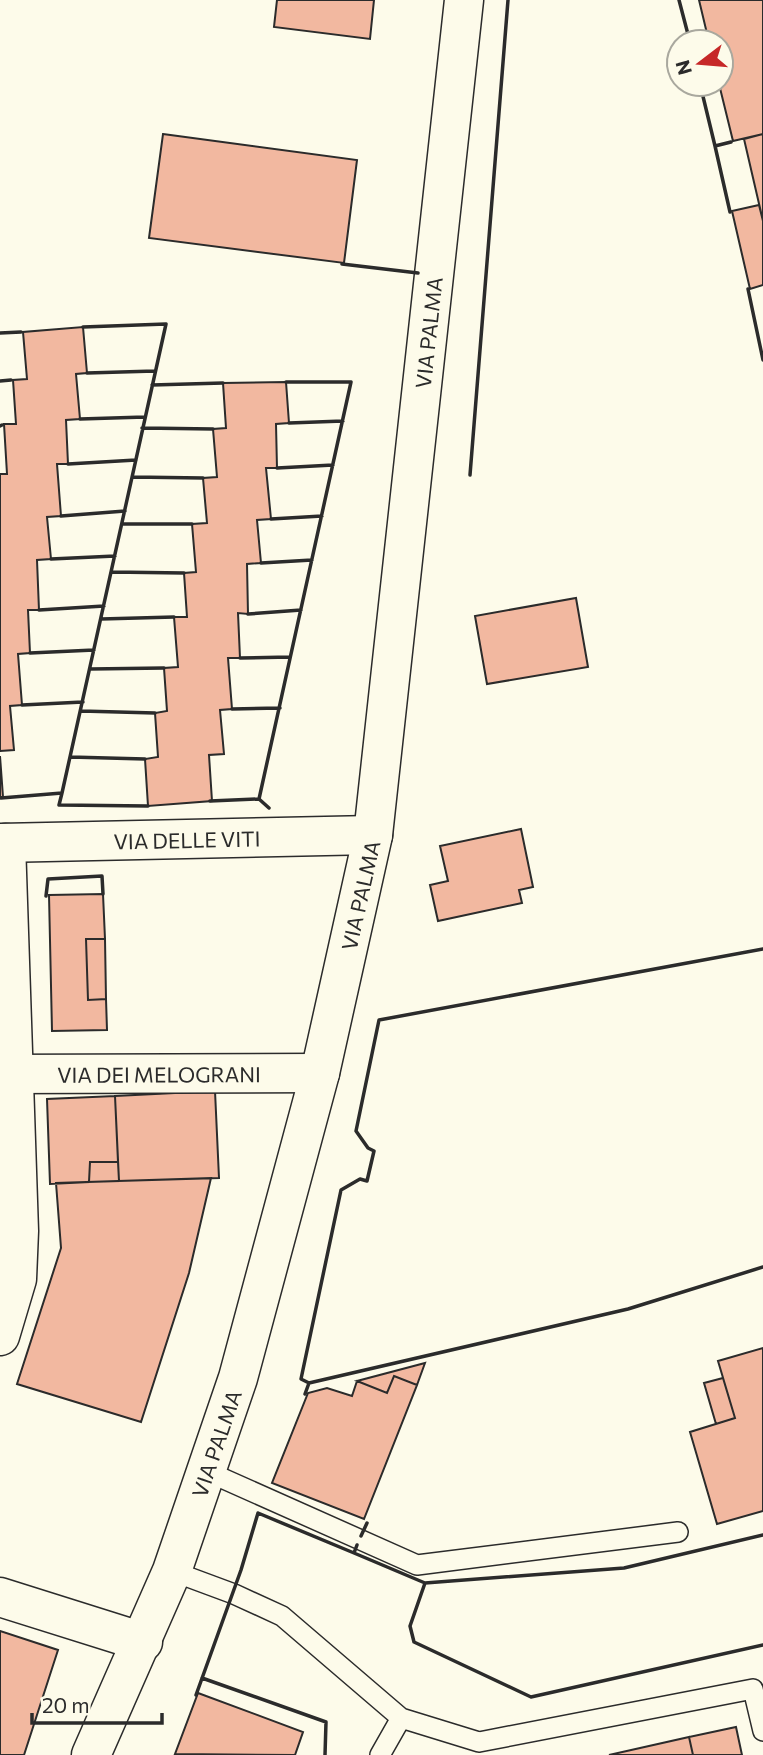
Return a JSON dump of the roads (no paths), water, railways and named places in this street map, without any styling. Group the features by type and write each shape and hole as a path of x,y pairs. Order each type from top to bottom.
{"main road":[{"name":"VIA PALMA","path":"92,1755 172,1571 238,1378 320,1073 373,835 464,0"},
{"name":"VIA DELLE VITI","path":"3,843 373,835"},
{"path":"0,1336 17,1279 19,1231 7,1074 3,843"},
{"name":"VIA DEI MELOGRANI","path":"7,1074 320,1073"},
{"path":"0,1597 143,1642"}],"lane":[{"path":"206,1471 417,1565 678,1532"},
{"path":"172,1571 234,1594 282,1616 401,1718 478,1742 753,1689 763,1731"},
{"path":"380,1755 401,1718"}]}
